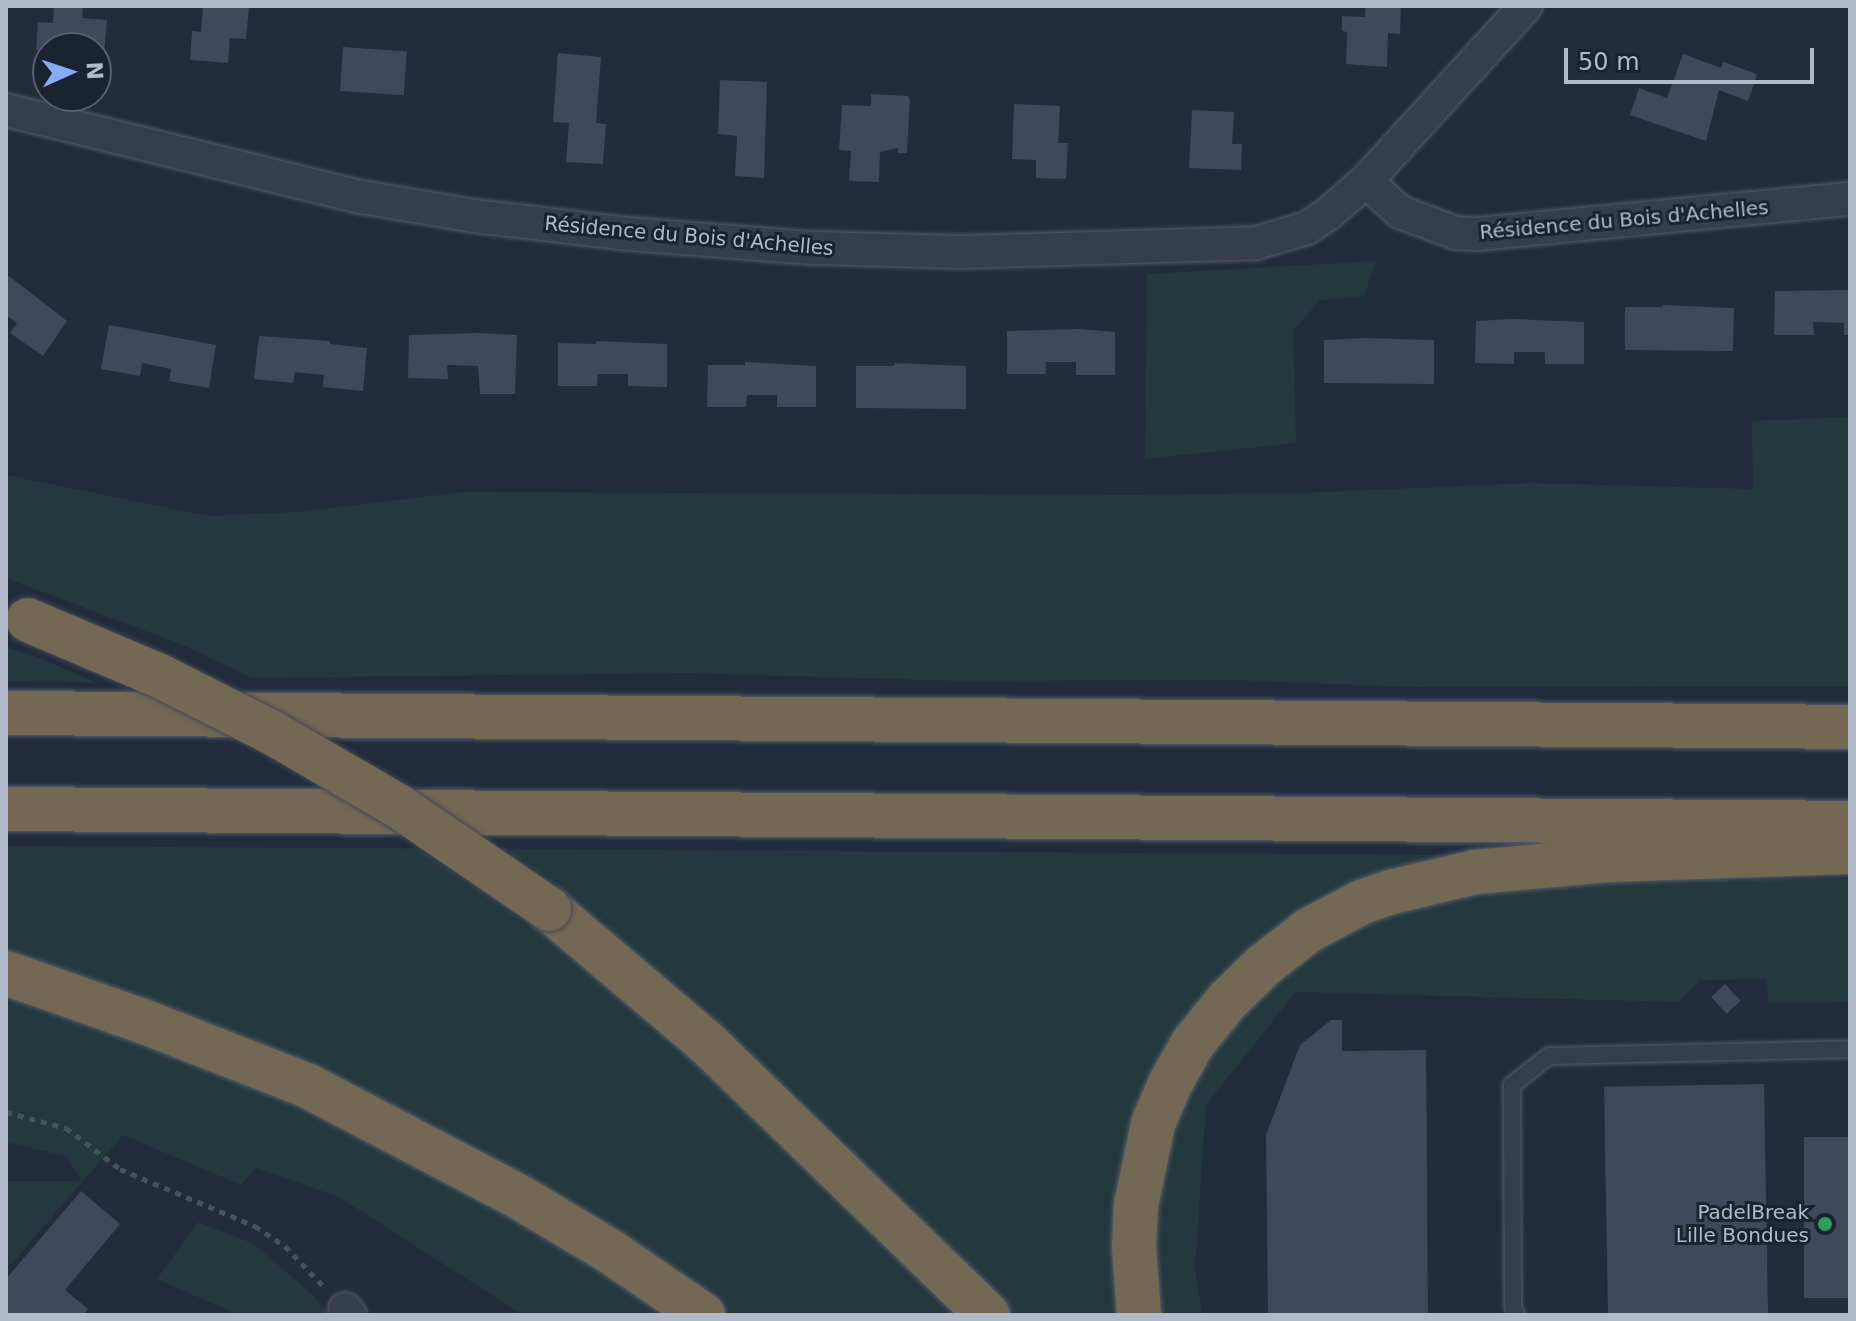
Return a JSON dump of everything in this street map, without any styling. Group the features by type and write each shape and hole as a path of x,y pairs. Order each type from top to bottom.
{"highway":[{"path":"17,616 160,676 271,732 398,806 549,909 707,1043 988,1315"},
{"path":"6,713 1850,727"},
{"path":"6,809 1850,823"},
{"path":"1139,1315 1134,1247 1136,1205 1153,1124 1170,1084 1193,1043 1228,1000 1264,965 1309,930 1377,897 1432,880 1475,872 1610,860 1850,852"},
{"path":"6,973 220,1050 333,1099 521,1198 608,1250 703,1315"}],"street":[{"name":"Résidence du Bois d'Achelles","path":"6,110 361,197 427,209 630,234 814,248 1028,253 1256,243 1307,228 1366,181 1511,13"},
{"name":"Résidence du Bois d'Achelles","path":"1366,181 1400,212 1456,233 1478,234 1850,199"}],"lane":[{"path":"1516,1315 1513,1306 1512,1085 1549,1056 1850,1049"}],"path":[{"path":"6,1112 66,1128 120,1169 255,1226 285,1246 348,1312"}],"green space":[{"path":"1376,261 1364,296 1320,300 1293,331 1296,443 1145,459 1147,274"},
{"path":"1850,417 1850,686 1413,687 1234,680 962,681 688,673 252,678 183,645 6,578 6,475 208,516 298,512 464,492 1137,495 1301,493 1531,483 1753,489 1752,421"},
{"path":"6,647 40,658 98,683 6,681"},
{"path":"6,846 1463,855 1557,883 1850,878 1850,1002 1769,1003 1766,979 1700,980 1679,1002 1296,992 1206,1105 1195,1268 1202,1315 523,1315 339,1197 256,1168 241,1185 123,1135 6,1270 6,1181 82,1181 66,1156 6,1142"},
{"path":"198,1222 254,1244 314,1296 329,1315 239,1315 157,1279"}],"building":[{"path":"54,6 83,6 82,18 107,20 106,32 37,32 38,22 53,23"},
{"path":"203,6 249,6 246,39 230,38 228,63 190,60 192,31 201,32"},
{"path":"1366,6 1401,6 1400,34 1388,33 1387,67 1346,64 1347,32 1342,31 1342,16 1365,17"},
{"path":"343,47 407,51 404,95 340,91"},
{"path":"558,53 601,57 596,123 606,124 603,164 566,162 569,123 553,122"},
{"path":"1683,54 1721,68 1723,62 1757,74 1748,101 1719,90 1706,141 1630,115 1639,88 1667,98"},
{"path":"720,80 767,82 764,178 735,176 737,136 718,134"},
{"path":"871,94 908,96 907,153 898,153 898,148 880,152 879,182 849,181 851,151 839,150 842,105 871,106"},
{"path":"1014,104 1060,106 1058,143 1068,143 1066,179 1036,178 1036,160 1012,159"},
{"path":"1192,110 1234,112 1232,144 1242,144 1241,170 1189,168"},
{"path":"9,276 67,321 43,356 10,333 17,323 6,315 6,278"},
{"path":"1775,291 1850,292 1850,335 1844,335 1844,323 1813,322 1814,335 1774,335"},
{"path":"1625,307 1734,308 1733,351 1625,350"},
{"path":"1476,321 1584,322 1584,364 1545,364 1545,352 1514,352 1514,364 1475,363"},
{"path":"109,325 216,345 209,388 169,381 171,369 142,363 140,376 101,369"},
{"path":"1079,329 1115,332 1115,375 1076,375 1076,362 1046,362 1046,374 1007,374 1007,331"},
{"path":"409,335 517,335 515,394 480,394 478,366 447,365 448,379 408,378"},
{"path":"259,336 330,341 330,344 367,348 363,391 323,387 324,375 295,372 293,383 254,379"},
{"path":"1324,340 1434,340 1434,384 1324,383"},
{"path":"596,341 667,344 667,387 628,386 628,374 598,374 597,386 558,386 558,343 596,344"},
{"path":"745,362 816,366 816,407 777,407 777,395 747,395 746,407 707,407 708,365 745,365"},
{"path":"895,363 966,366 966,409 856,408 856,366 894,366"},
{"path":"1725,984 1741,1001 1727,1014 1711,997"},
{"path":"1331,1020 1342,1020 1342,1051 1426,1050 1428,1315 1268,1315 1266,1135 1300,1045"},
{"path":"1764,1084 1768,1315 1608,1315 1604,1087"},
{"path":"1804,1137 1850,1137 1850,1298 1804,1298"},
{"path":"81,1191 120,1224 65,1290 88,1309 83,1315 6,1315 6,1279"}],"place":[{"name":"PadelBreak Lille Bondues","path":"1825,1224"}]}
